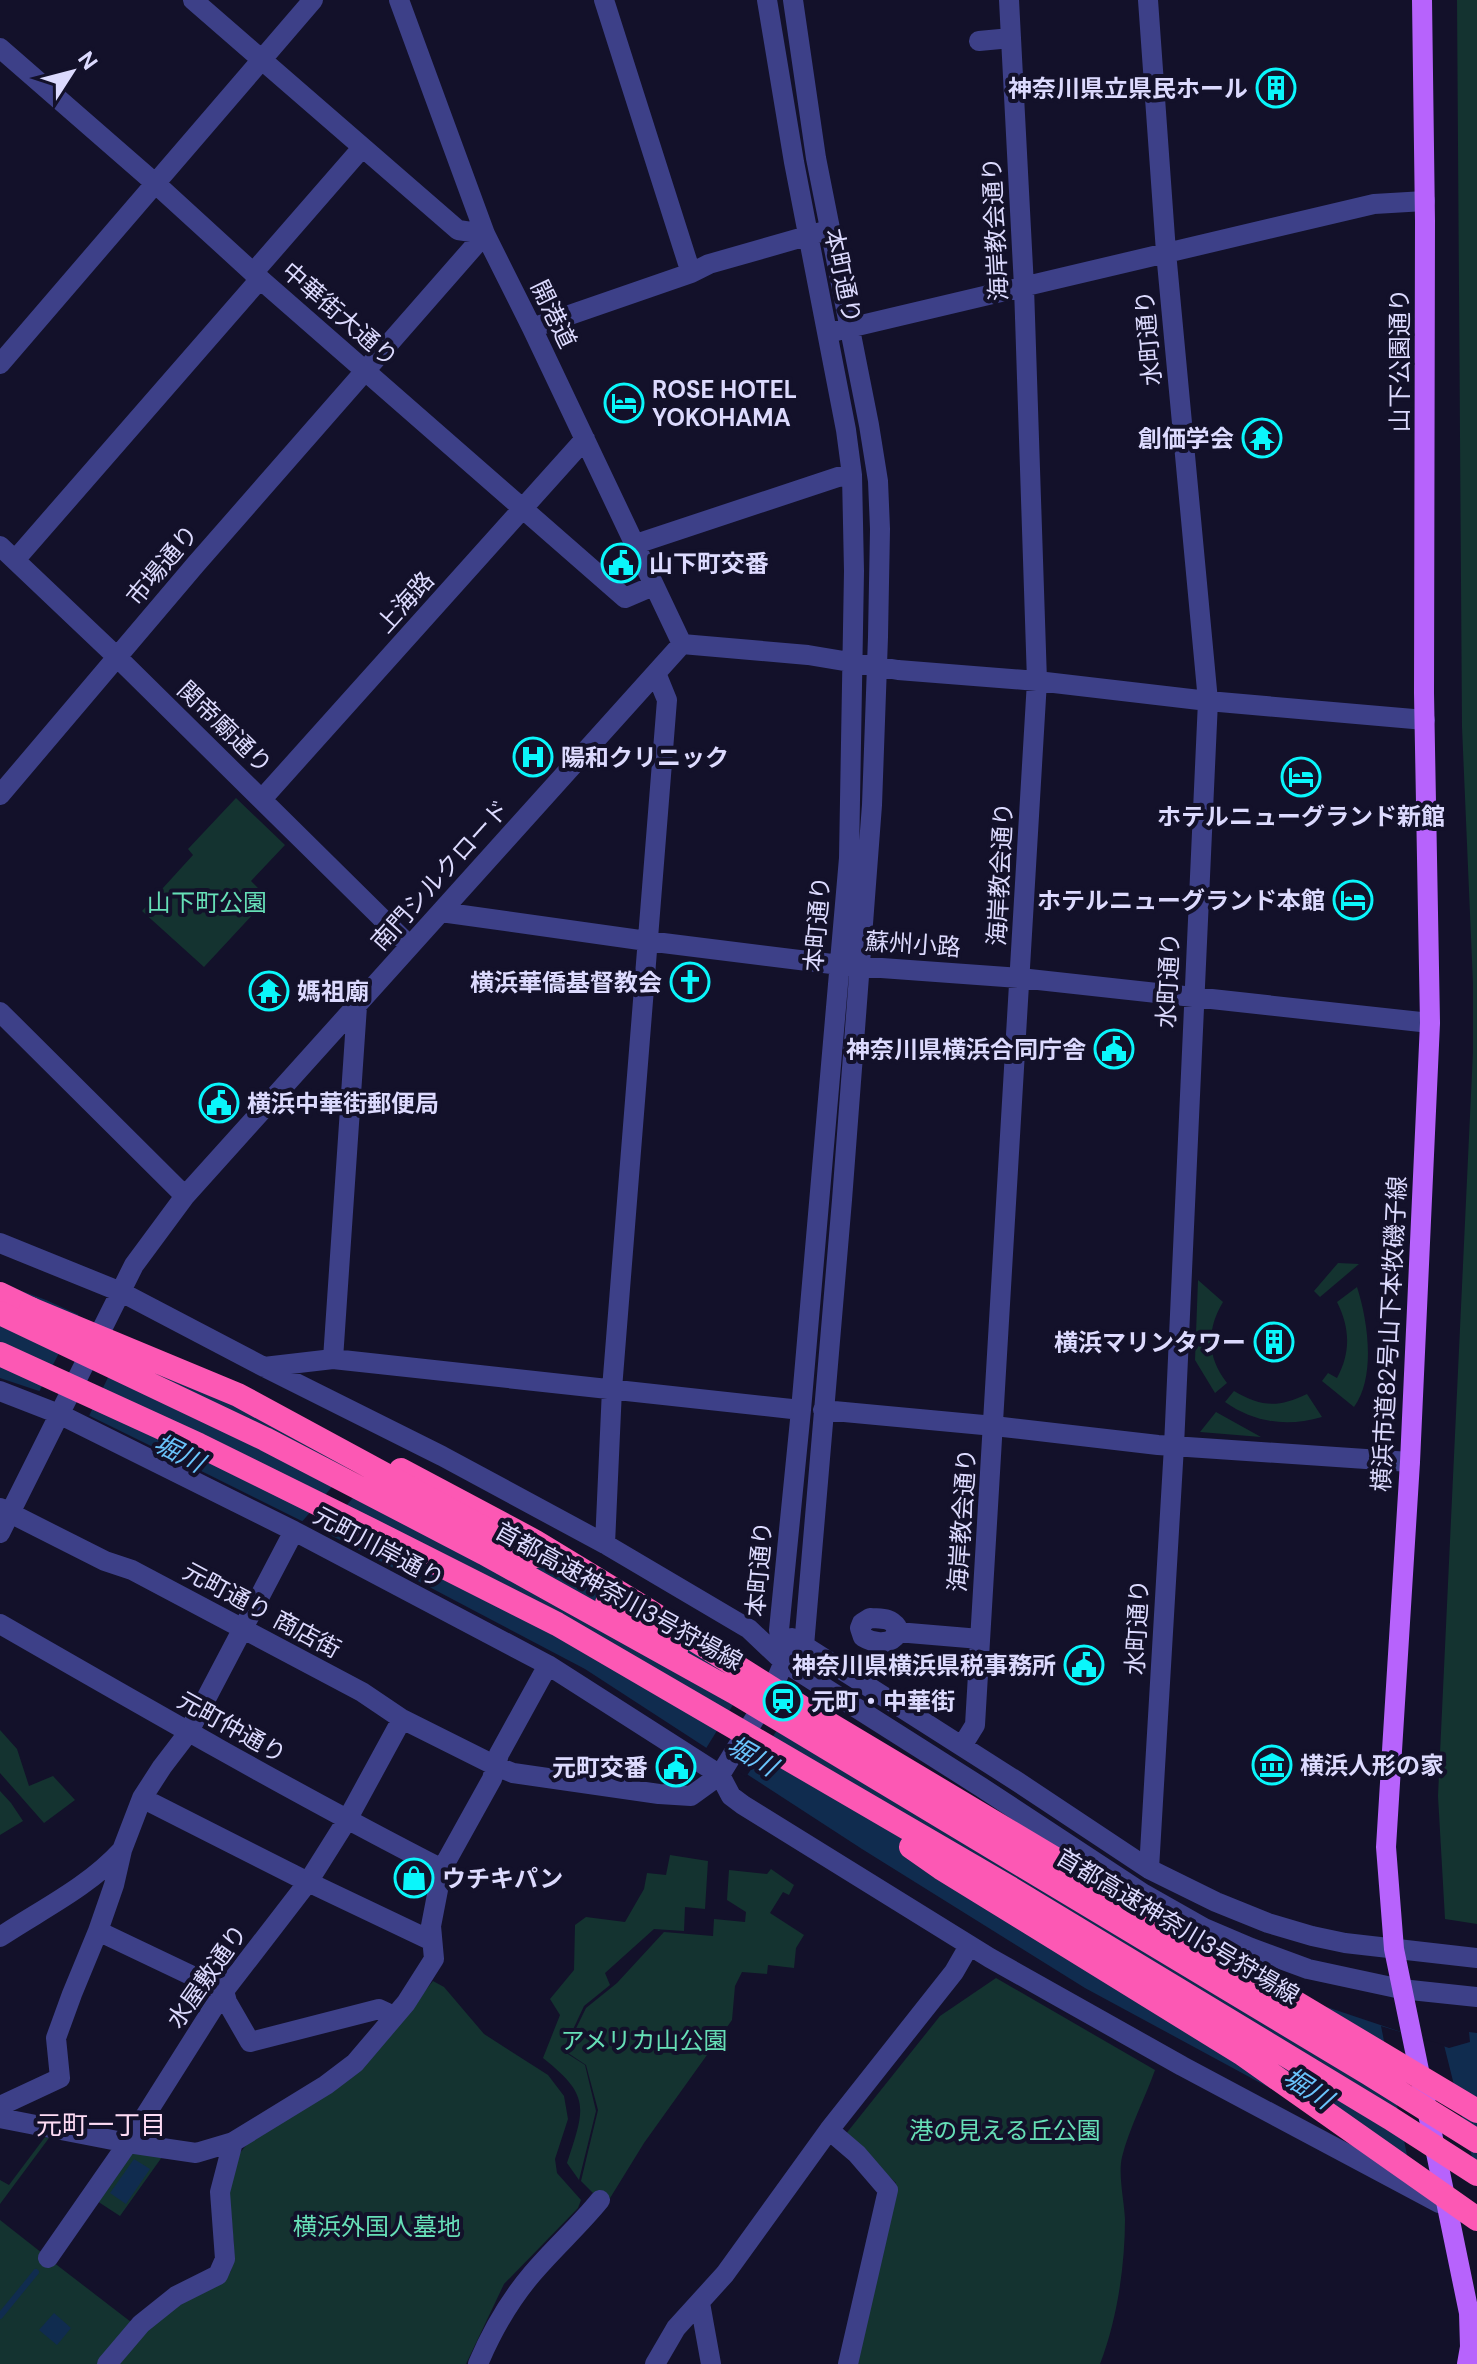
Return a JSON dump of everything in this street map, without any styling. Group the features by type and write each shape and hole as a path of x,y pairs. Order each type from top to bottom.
{"highway":[{"path":"0,1294 238,1395 310,1433 535,1556 644,1627 734,1692"},
{"name":"首都高速神奈川3号狩場線","path":"0,1313 265,1439 484,1553 734,1692 1477,2141"},
{"path":"0,1354 213,1452 557,1624 1015,1891 1477,2174"},
{"path":"310,1433 404,1472 534,1541 801,1707 1477,2111"},
{"path":"781,1756 941,1868 1241,2053 1477,2219"}],"main road":[{"name":"山下公園通り","path":"1422,0 1425,720"},
{"name":"横浜市道82号山下本牧磯子線","path":"1425,720 1430,1023 1410,1462 1386,1847 1394,1949 1448,2208"},
{"path":"1448,2208 1469,2313 1467,2364"}],"street":[{"path":"193,0 361,149 458,230 485,234"},
{"path":"0,364 313,0"},
{"name":"開港道","path":"399,0 485,234 682,644"},
{"path":"604,0 691,273"},
{"name":"本町通り","path":"767,0 852,475 854,571 849,966 842,1200 804,1646"},
{"name":"本町通り","path":"784,1662 779,1630 801,1410 849,966 872,805 880,574 878,481 816,158 793,0"},
{"name":"海岸教会通り","path":"962,1746 975,1725 1037,681 1024,287 1009,0"},
{"name":"水町通り","path":"1148,0 1166,252 1208,701 1174,1446 1149,1869"},
{"path":"979,41 1011,38"},
{"name":"中華街大通り","path":"0,48 625,598 653,586"},
{"path":"7,553 256,276 361,149"},
{"path":"828,333 1374,204 1425,201"},
{"path":"532,328 709,264 829,230"},
{"name":"市場通り","path":"0,795 196,564 485,234"},
{"name":"上海路","path":"262,799 585,439"},
{"path":"633,545 852,475"},
{"name":"関帝廟通り","path":"7,553 410,946"},
{"path":"682,644 808,655 877,668 1425,720"},
{"name":"南門シルクロード","path":"0,1533 5,1511 61,1410 134,1265 185,1196 682,644"},
{"path":"605,1544 612,1389 667,700 656,673"},
{"name":"蘇州小路","path":"441,912 849,966 1020,978 1430,1023"},
{"path":"333,1359 357,1006"},
{"path":"0,1012 185,1196"},
{"path":"0,1243 121,1292 442,1456 605,1544 749,1629 784,1662 1144,1894 1204,1928 1308,1969 1401,1989 1477,1997"},
{"path":"264,1367 333,1359 801,1410"},
{"name":"元町川岸通り","path":"0,1391 61,1410 548,1665 720,1775 731,1796 743,1805 969,1946 1182,2066 1448,2208"},
{"path":"823,1410 1174,1446 1410,1462"},
{"name":"元町通り 商店街","path":"5,1511 105,1561 132,1570 362,1692 402,1719 513,1773 681,1797 691,1796 720,1775"},
{"path":"0,2106 60,2078 56,2038 98,1931 122,1850 142,1798 188,1733 294,1531"},
{"name":"元町仲通り","path":"0,1624 188,1733 442,1869"},
{"path":"749,1629 779,1630 1149,1869 1216,1902 1268,1923 1345,1943 1477,1958"},
{"path":"897,1632 980,1639"},
{"path":"720,1775 771,1692 784,1662 804,1646"},
{"path":"0,2118 196,2153 233,2142 326,2085 355,2063 394,2016 433,1950 431,1926 442,1869 492,1779 499,1754 548,1665"},
{"name":"水屋敷通り","path":"48,2258 128,2143 224,1991 308,1882 347,1820 402,1719"},
{"path":"142,1798 308,1882 433,1950"},
{"path":"0,1937 76,1889 122,1850"},
{"path":"98,1931 224,1991 250,2042 379,2009 394,2016"},
{"path":"655,2364 676,2328 725,2274 829,2130 954,1972 969,1946"},
{"path":"829,2130 857,2154 888,2190 848,2364"},
{"path":"107,2364 141,2324 176,2296 218,2275 225,2259 220,2192 233,2142"},
{"path":"478,2364 510,2303 533,2273 600,2200"},
{"path":"700,2303 711,2364"}],"green space":[{"path":"1457,0 1477,0 1477,1924 1445,1919 1438,1796 1473,1052 1462,727"},
{"name":"山下町公園","path":"236,798 285,845 251,881 268,898 204,967 142,911 193,855 188,849"},
{"path":"1338,1263 1359,1264 1320,1297 1314,1291"},
{"path":"1198,1280 1223,1302 1217,1312 1211,1344 1216,1364 1227,1383 1215,1393 1195,1360"},
{"path":"1357,1287 1367,1332 1368,1365 1361,1395 1354,1407 1322,1381 1328,1373 1337,1378 1342,1368 1347,1340 1337,1302"},
{"path":"1234,1391 1270,1404 1287,1402 1307,1394 1322,1417 1296,1422 1260,1419 1225,1402"},
{"path":"1216,1412 1261,1437 1200,1432"},
{"path":"0,1730 17,1749 29,1786 53,1776 75,1800 44,1823 0,1773"},
{"path":"0,1791 23,1821 0,1835"},
{"path":"670,1855 708,1861 705,1909 685,1907 684,1931 654,1929 605,1973 610,1985 584,2006 563,2051 585,2065 596,2111 579,2180 567,2163 578,2129 580,2104 570,2083 543,2058 560,2015 550,1999 574,1970 575,1925 586,1917 625,1922 644,1889 647,1873 666,1875"},
{"name":"アメリカ山公園","path":"771,1869 794,1885 789,1895 783,1892 770,1913 804,1935 796,1948 794,1968 768,1965 767,1974 742,1972 735,1986 732,2020 644,2143 607,2203 581,2181 598,2110 586,2065 565,2051 586,2008 617,1983 664,1932 713,1936 714,1919 745,1922 746,1912 727,1900 729,1870 767,1874"},
{"name":"港の見える丘公園","path":"996,1978 1155,2070 1122,2157 1125,2219 1122,2274 1100,2364 855,2364 896,2183 845,2135 940,2016"},
{"name":"横浜外国人墓地","path":"433,1981 444,1987 484,2034 548,2075 564,2096 568,2119 555,2159 557,2173 581,2200 578,2208 504,2284 466,2364 117,2364 150,2326 183,2302 226,2278 231,2271 234,2247 229,2191 238,2155 249,2142 364,2067"},
{"path":"45,2137 49,2138 0,2204 0,2180 9,2185"},
{"path":"118,2148 162,2157 120,2216 97,2201 53,2262 131,2322 99,2364 0,2364 0,2220 42,2253"}],"water":[{"name":"堀川","path":"0,1283 134,1340 356,1452 1264,1986 1449,2048 1470,2042 1469,2032 1477,2033 1477,2204 1085,1988 862,1849 585,1669 342,1541 39,1391 0,1378"},
{"path":"134,2159 150,2169 126,2204 110,2193"},
{"path":"54,2313 71,2328 57,2345 39,2330"}],"pier":[{"path":"80,1312 129,1335 88,1418 38,1394"},
{"path":"363,1451 383,1463 321,1535 300,1524"},
{"path":"749,1679 793,1706 746,1777 705,1750"},
{"path":"1381,2026 1444,2045 1477,2177 1477,2208 1410,2170"}],"waterway":[{"path":"0,2316 36,2272"}],"place":[{"name":"神奈川県立県民ホール","path":"1276,88"},
{"name":"ROSE HOTEL YOKOHAMA","path":"624,403"},
{"name":"創価学会","path":"1262,438"},
{"name":"山下町交番","path":"621,563"},
{"name":"陽和クリニック","path":"533,757"},
{"name":"ホテルニューグランド新館","path":"1301,777"},
{"name":"ホテルニューグランド本館","path":"1353,900"},
{"name":"横浜華僑基督教会","path":"690,982"},
{"name":"媽祖廟","path":"269,991"},
{"name":"神奈川県横浜合同庁舎","path":"1114,1049"},
{"name":"横浜中華街郵便局","path":"219,1103"},
{"name":"横浜マリンタワー","path":"1274,1342"},
{"name":"神奈川県横浜県税事務所","path":"1084,1665"},
{"name":"元町・中華街","path":"783,1701"},
{"name":"横浜人形の家","path":"1272,1765"},
{"name":"元町交番","path":"676,1767"},
{"name":"ウチキパン","path":"414,1878"}],"district":[{"name":"元町一丁目","path":"101,2125"}]}
